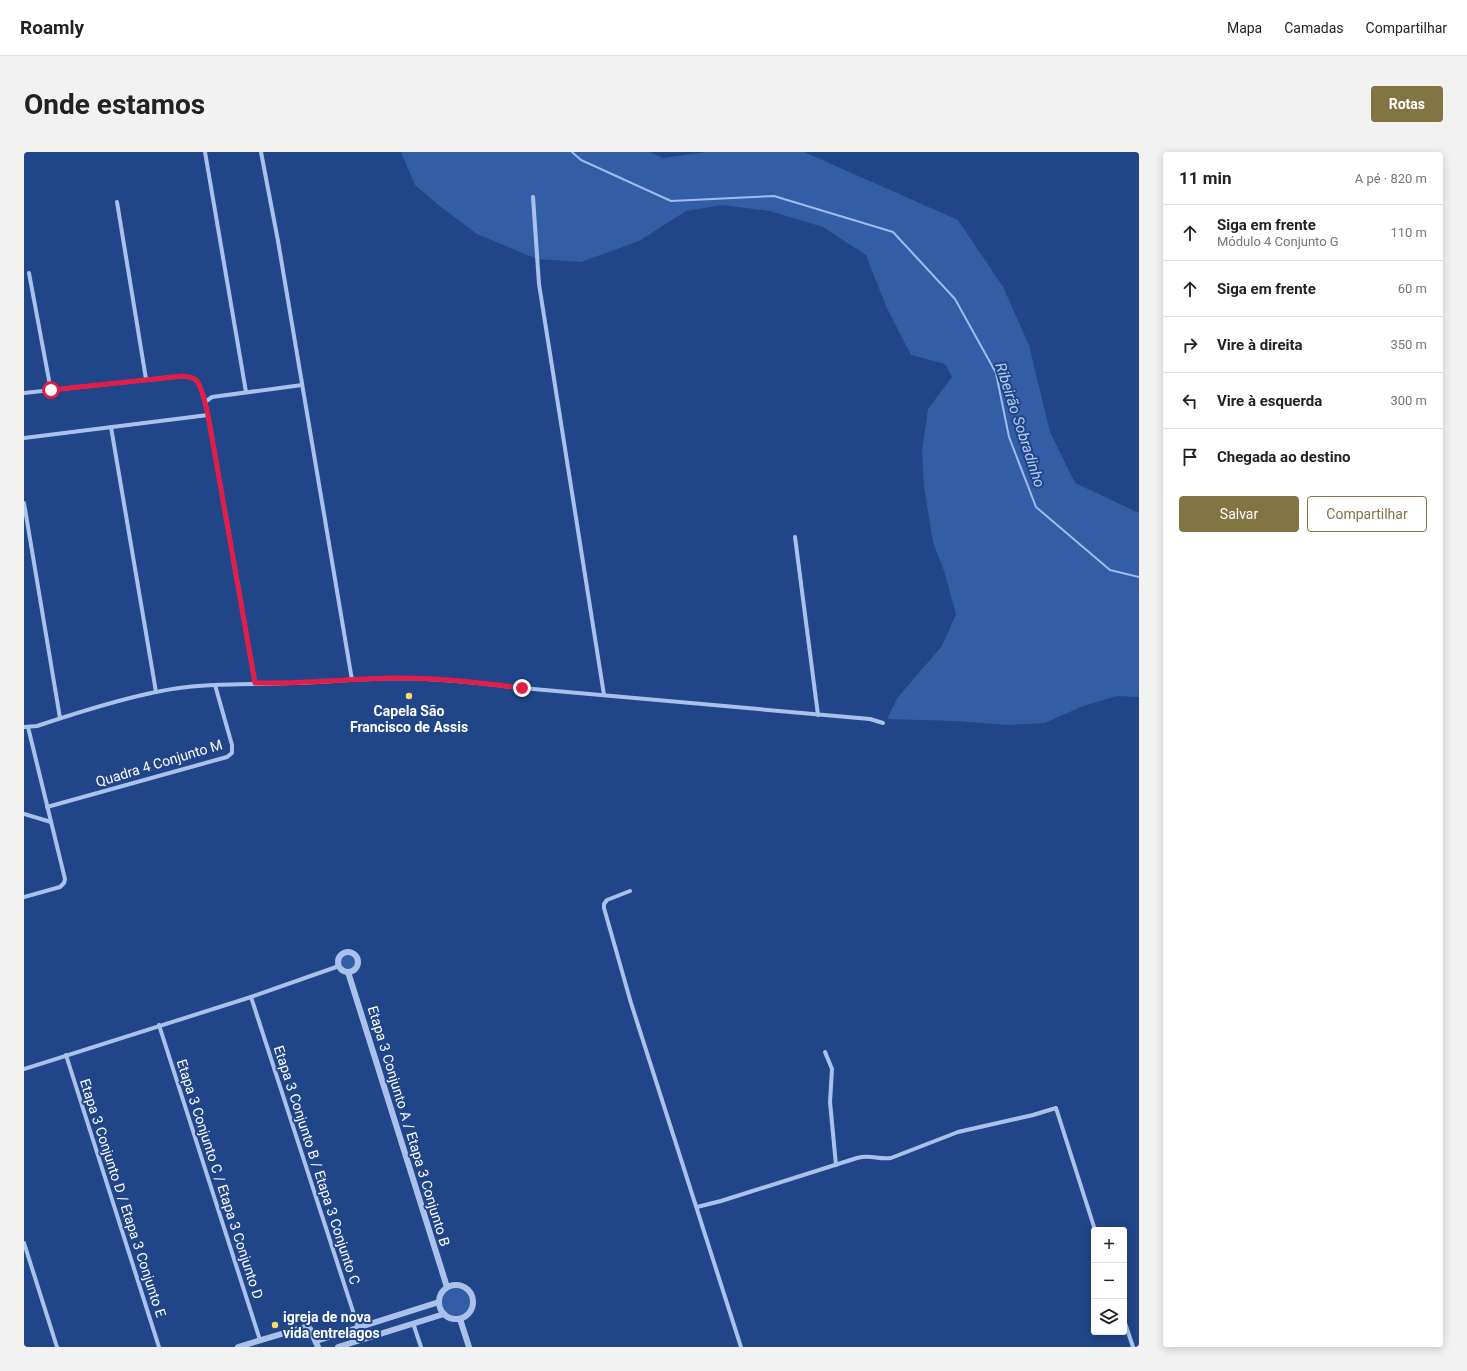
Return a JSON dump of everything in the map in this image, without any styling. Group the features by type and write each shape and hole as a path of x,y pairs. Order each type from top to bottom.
{"street":[{"path":"205,152 246,392"},
{"path":"262,152 352,680"},
{"path":"533,197 539,284 604,695"},
{"path":"117,202 146,379"},
{"path":"29,273 51,390"},
{"path":"24,393 183,376 194,379 199,384 208,415 255,683"},
{"path":"205,402 212,397 302,385"},
{"path":"24,438 208,415"},
{"path":"111,427 156,692"},
{"path":"24,503 60,718"},
{"path":"794,537 818,715"},
{"path":"24,897 60,887 64,883 65,876 26,727 156,692 215,685 255,683 311,683 352,680 418,679 477,682 522,688 870,719 883,723"},
{"name":"Quadra 4 Conjunto M","path":"47,807 228,757 232,753 232,745 215,685"},
{"path":"24,814 51,822"},
{"path":"630,891 607,900 604,902 603,906 631,1004 741,1347"},
{"path":"347,952 354,955 358,961 355,968 348,972 341,969 339,966 338,958 340,955 347,952"},
{"path":"24,1069 251,997 339,966"},
{"name":"Etapa 3 Conjunto A / Etapa 3 Conjunto B","path":"348,972 447,1288"},
{"name":"Etapa 3 Conjunto B / Etapa 3 Conjunto C","path":"251,997 362,1339"},
{"name":"Etapa 3 Conjunto C / Etapa 3 Conjunto D","path":"159,1025 260,1340"},
{"path":"825,1052 832,1070 830,1102 836,1165"},
{"name":"Etapa 3 Conjunto D / Etapa 3 Conjunto E","path":"66,1055 159,1347"},
{"path":"697,1207 728,1199 867,1156 883,1159 891,1158 958,1132 1033,1115 1056,1108 1094,1227"},
{"path":"24,1243 58,1347"},
{"path":"459,1285 467,1288 472,1295 474,1304 470,1312 460,1319 451,1318 444,1314 440,1308 439,1302 441,1294 447,1288 459,1285"},
{"path":"238,1347 307,1327 310,1329 317,1344 358,1327 439,1302"},
{"path":"338,1347 444,1314"},
{"path":"460,1319 469,1347"},
{"path":"413,1323 421,1347"},
{"path":"1127,1329 1133,1347"}],"shaded area":[{"path":"401,152 650,152 663,158 706,152 804,152 958,220 1003,287 1029,345 1050,432 1075,483 1139,513 1139,697 1117,696 1083,706 1045,723 1009,725 955,721 887,719 898,697 942,646 956,614 944,571 933,542 924,487 922,451 928,409 952,377 945,364 911,355 886,306 866,255 823,227 770,211 722,205 686,211 639,241 581,262 537,259 477,234 437,204 415,185"},
{"path":"348,954 354,956 356,962 354,968 348,970 342,968 340,962 342,956"},
{"path":"456,1288 466,1292 470,1302 466,1312 456,1316 446,1312 442,1302 446,1292"}],"waterway":[{"name":"Ribeirão Sobradinho","path":"572,152 581,160 671,201 774,196 893,232 955,299 996,373 1009,437 1036,507 1110,570 1139,577"}],"place":[{"name":"Capela São Francisco de Assis","path":"409,696"},
{"name":"igreja de nova vida entrelagos","path":"275,1325"}],"route":[{"path":"51,390 183,376 190,377 198,382 208,415 255,683 311,683 393,678 477,682 522,688"}]}
